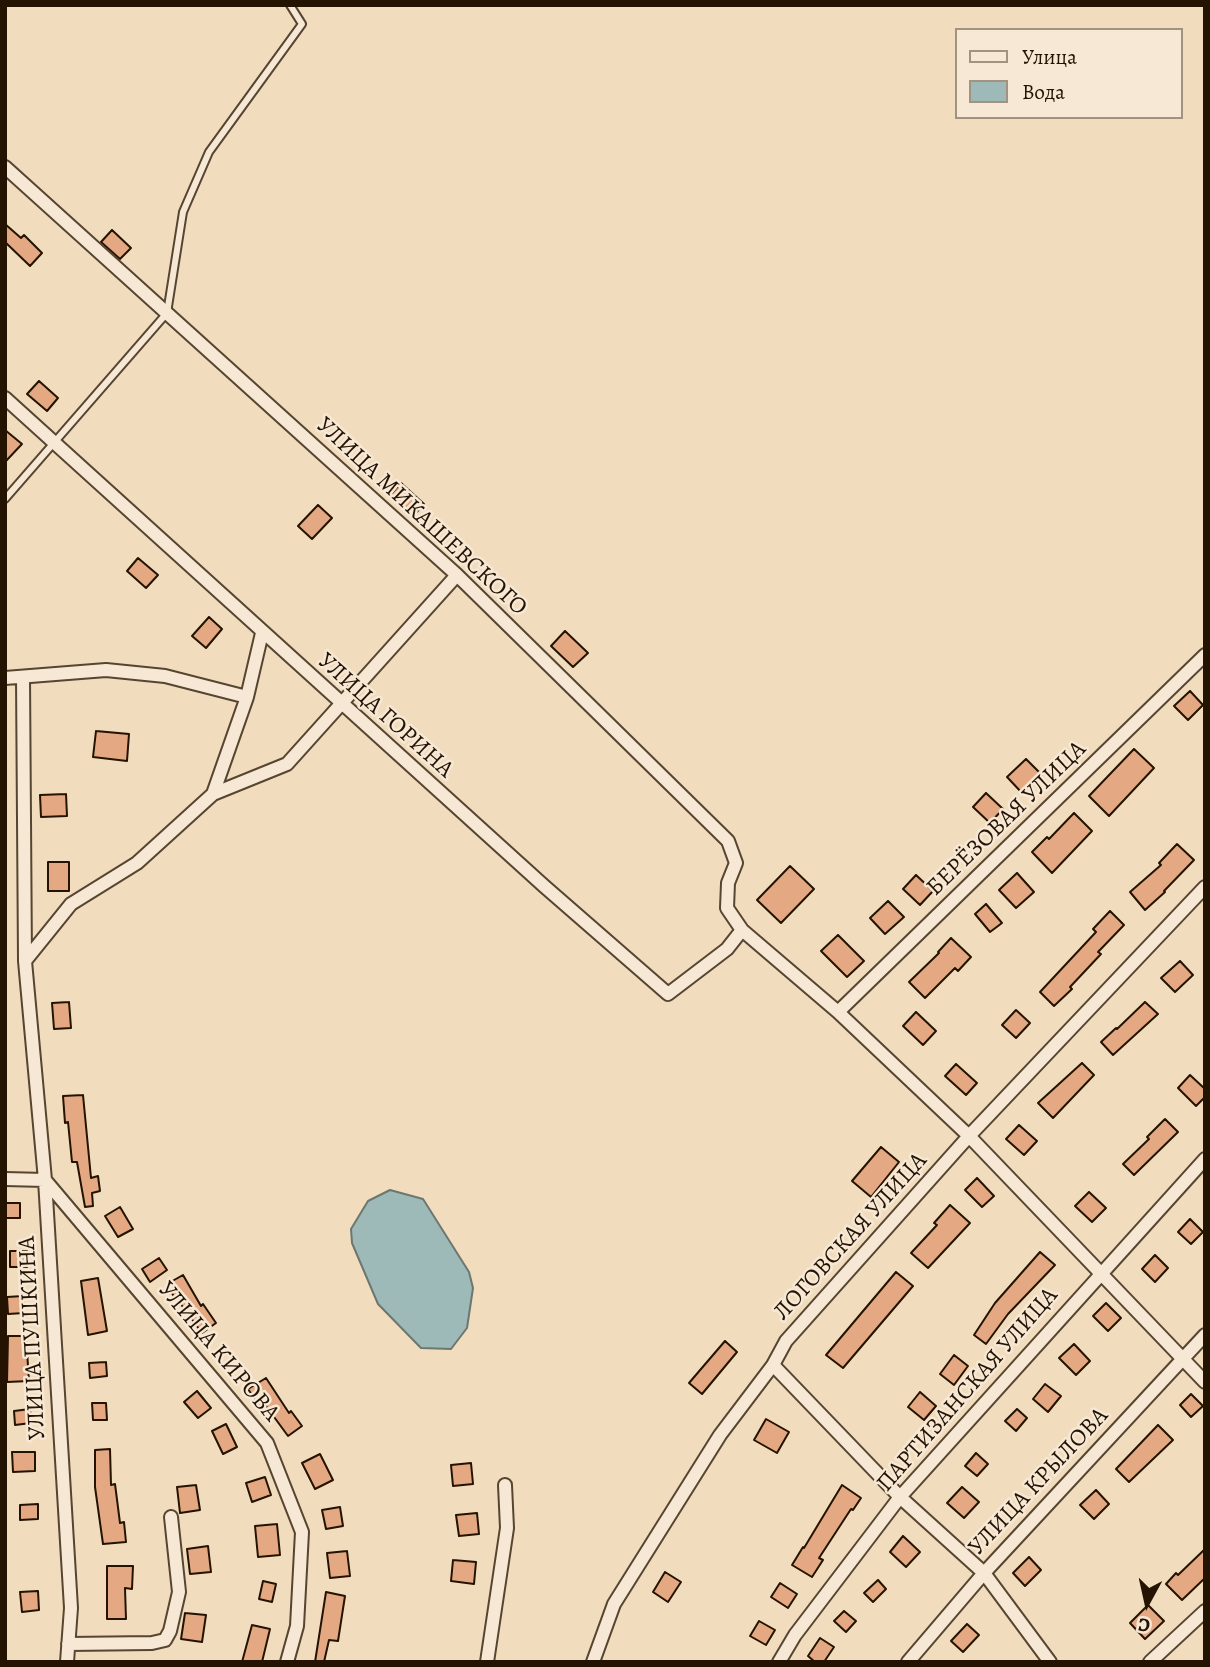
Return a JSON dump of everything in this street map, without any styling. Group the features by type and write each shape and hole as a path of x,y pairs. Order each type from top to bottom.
{"street":[{"name":"УЛИЦА МИКАШЕВСКОГО","path":"5,167 457,575 728,841 736,863 728,883 727,908 743,930"},
{"name":"УЛИЦА ГОРИНА","path":"5,398 341,704 668,994 727,949 743,930"},
{"path":"25,961 71,904 138,863 213,794 287,764 457,575"},
{"path":"213,794 247,697 262,632"},
{"name":"БЕРЁЗОВАЯ УЛИЦА","path":"838,1012 1205,655"},
{"path":"5,678 106,670 165,676 247,697"},
{"name":"УЛИЦА ПУШКИНА","path":"23,677 25,961 45,1180 71,1608 67,1662"},
{"name":"ЛОГОВСКАЯ УЛИЦА","path":"593,1662 614,1604 720,1435 773,1365 786,1341 969,1136 1205,887"},
{"path":"743,930 838,1012 969,1136 1205,1382"},
{"name":"ПАРТИЗАНСКАЯ УЛИЦА","path":"779,1662 795,1635 900,1497 1205,1159"},
{"path":"5,1179 45,1180"},
{"name":"УЛИЦА КИРОВА","path":"45,1180 267,1443 302,1532 297,1626 288,1662"},
{"name":"УЛИЦА КРЫЛОВА","path":"908,1662 984,1573 1205,1335"},
{"path":"773,1365 900,1497 984,1573 1050,1662"},
{"path":"487,1662 507,1528 505,1485"},
{"path":"68,1644 152,1643 165,1640 170,1631 179,1592 171,1517"},
{"path":"1150,1662 1205,1611"}],"lane":[{"path":"5,499 167,313 183,212 209,152 302,24 290,5"}],"water":[{"path":"390,1190 423,1199 469,1272 473,1288 467,1328 451,1349 421,1348 378,1304 352,1243 351,1229 368,1201"}],"building":[{"path":"5,224 21,238 24,235 42,253 30,266 5,242"},
{"path":"112,230 131,248 120,259 101,242"},
{"path":"39,381 58,398 47,411 27,394"},
{"path":"5,430 22,444 5,462"},
{"path":"401,483 424,504 413,516 390,495"},
{"path":"318,505 332,518 312,539 298,526"},
{"path":"138,558 158,575 146,588 127,571"},
{"path":"209,617 222,629 206,648 192,636"},
{"path":"565,631 588,653 573,667 551,646"},
{"path":"1190,691 1203,705 1188,720 1174,706"},
{"path":"96,731 129,734 127,761 93,757"},
{"path":"1134,749 1154,768 1109,816 1089,796"},
{"path":"1026,759 1042,775 1023,794 1007,777"},
{"path":"986,793 1003,809 990,823 973,807"},
{"path":"66,794 67,816 41,817 40,795"},
{"path":"1074,813 1092,831 1052,873 1032,852"},
{"path":"1177,844 1194,860 1145,910 1130,892 1161,865 1159,863"},
{"path":"48,862 69,862 69,891 48,891"},
{"path":"790,866 814,889 781,923 757,900"},
{"path":"1017,873 1034,892 1016,908 999,890"},
{"path":"916,875 933,891 920,905 903,889"},
{"path":"888,901 904,917 885,934 870,918"},
{"path":"986,904 1002,923 990,932 975,914"},
{"path":"1110,911 1124,925 1098,952 1101,954 1070,987 1072,989 1054,1006 1040,992 1096,932 1093,929"},
{"path":"838,935 864,961 847,977 821,951"},
{"path":"951,938 971,957 958,971 955,968 925,998 909,982"},
{"path":"1180,961 1193,975 1175,992 1161,978"},
{"path":"69,1002 71,1028 54,1029 52,1003"},
{"path":"1145,1002 1158,1014 1113,1055 1101,1042"},
{"path":"1016,1010 1030,1023 1016,1038 1002,1025"},
{"path":"916,1012 936,1031 923,1045 903,1026"},
{"path":"1082,1063 1094,1075 1053,1118 1038,1103"},
{"path":"956,1064 977,1083 966,1095 945,1076"},
{"path":"1190,1075 1205,1089 1205,1097 1196,1106 1178,1088"},
{"path":"83,1095 91,1178 98,1176 100,1191 92,1193 93,1206 85,1207 77,1162 72,1162 63,1096"},
{"path":"1165,1119 1178,1132 1134,1175 1123,1164"},
{"path":"1019,1125 1037,1141 1024,1155 1006,1139"},
{"path":"881,1147 899,1162 871,1197 852,1181"},
{"path":"977,1178 994,1196 982,1207 965,1190"},
{"path":"1089,1192 1106,1208 1092,1222 1075,1206"},
{"path":"5,1203 20,1203 20,1218 5,1218"},
{"path":"950,1205 970,1223 928,1268 911,1253 937,1225 934,1223"},
{"path":"120,1207 133,1229 118,1237 105,1216"},
{"path":"1190,1219 1203,1232 1191,1244 1178,1232"},
{"path":"10,1251 27,1251 27,1267 10,1267"},
{"path":"1040,1252 1055,1265 1008,1314 986,1344 974,1335 995,1303"},
{"path":"1155,1255 1168,1268 1155,1282 1142,1269"},
{"path":"159,1258 167,1270 150,1282 142,1269"},
{"path":"896,1272 913,1286 843,1368 826,1355"},
{"path":"183,1275 201,1306 203,1304 216,1323 202,1333 180,1303 178,1304 167,1284"},
{"path":"98,1278 107,1331 88,1335 81,1281"},
{"path":"23,1296 24,1313 8,1314 7,1297"},
{"path":"1106,1303 1121,1318 1108,1331 1093,1316"},
{"path":"8,1336 26,1336 29,1381 7,1382"},
{"path":"725,1341 737,1352 702,1394 689,1383"},
{"path":"1074,1344 1090,1361 1076,1375 1059,1358"},
{"path":"954,1355 968,1366 954,1385 940,1374"},
{"path":"106,1362 107,1376 90,1378 89,1363"},
{"path":"266,1378 289,1413 291,1411 302,1426 288,1436 266,1406 261,1409 248,1389"},
{"path":"1045,1384 1061,1396 1048,1412 1033,1399"},
{"path":"197,1391 211,1408 198,1418 184,1402"},
{"path":"920,1392 936,1406 924,1420 908,1407"},
{"path":"1191,1394 1203,1406 1191,1417 1180,1405"},
{"path":"92,1403 106,1403 107,1420 93,1420"},
{"path":"30,1409 31,1423 15,1425 14,1411"},
{"path":"1017,1409 1027,1418 1016,1431 1005,1421"},
{"path":"766,1419 789,1432 777,1453 754,1440"},
{"path":"226,1424 237,1447 223,1454 212,1431"},
{"path":"1158,1425 1173,1440 1129,1482 1116,1469"},
{"path":"110,1449 111,1485 115,1484 120,1523 124,1522 126,1542 103,1544 95,1487 95,1450"},
{"path":"12,1452 35,1452 35,1471 13,1472"},
{"path":"976,1453 988,1464 977,1476 965,1466"},
{"path":"320,1454 333,1480 315,1489 302,1463"},
{"path":"471,1463 473,1484 453,1486 451,1465"},
{"path":"265,1477 271,1495 252,1502 246,1483"},
{"path":"196,1485 200,1510 180,1513 177,1487"},
{"path":"842,1485 861,1498 819,1558 823,1560 812,1577 792,1565"},
{"path":"962,1487 979,1502 964,1518 947,1503"},
{"path":"1096,1490 1109,1504 1094,1519 1080,1505"},
{"path":"38,1504 38,1519 20,1520 20,1505"},
{"path":"340,1507 343,1526 326,1529 322,1510"},
{"path":"477,1513 479,1534 459,1536 456,1515"},
{"path":"277,1524 280,1555 258,1557 255,1526"},
{"path":"903,1536 920,1552 906,1567 890,1552"},
{"path":"208,1546 211,1572 190,1574 187,1549"},
{"path":"1205,1549 1205,1578 1182,1600 1166,1584"},
{"path":"347,1551 350,1576 330,1578 327,1553"},
{"path":"1029,1557 1041,1570 1025,1586 1013,1573"},
{"path":"453,1560 476,1562 474,1584 451,1581"},
{"path":"107,1566 133,1566 132,1589 125,1588 126,1619 107,1619"},
{"path":"665,1572 681,1582 668,1602 653,1592"},
{"path":"878,1580 886,1589 873,1602 864,1593"},
{"path":"263,1581 276,1584 272,1602 259,1599"},
{"path":"780,1583 797,1594 788,1608 771,1597"},
{"path":"38,1591 39,1610 22,1612 20,1592"},
{"path":"326,1592 345,1596 338,1641 329,1640 324,1662 315,1662"},
{"path":"1148,1605 1164,1621 1145,1639 1130,1623"},
{"path":"844,1611 856,1621 846,1632 834,1621"},
{"path":"185,1613 206,1615 202,1642 181,1639"},
{"path":"759,1621 775,1630 766,1645 750,1636"},
{"path":"967,1624 979,1635 963,1652 951,1641"},
{"path":"252,1625 270,1629 262,1662 242,1662"},
{"path":"820,1638 834,1647 824,1662 815,1662 808,1656"}]}
